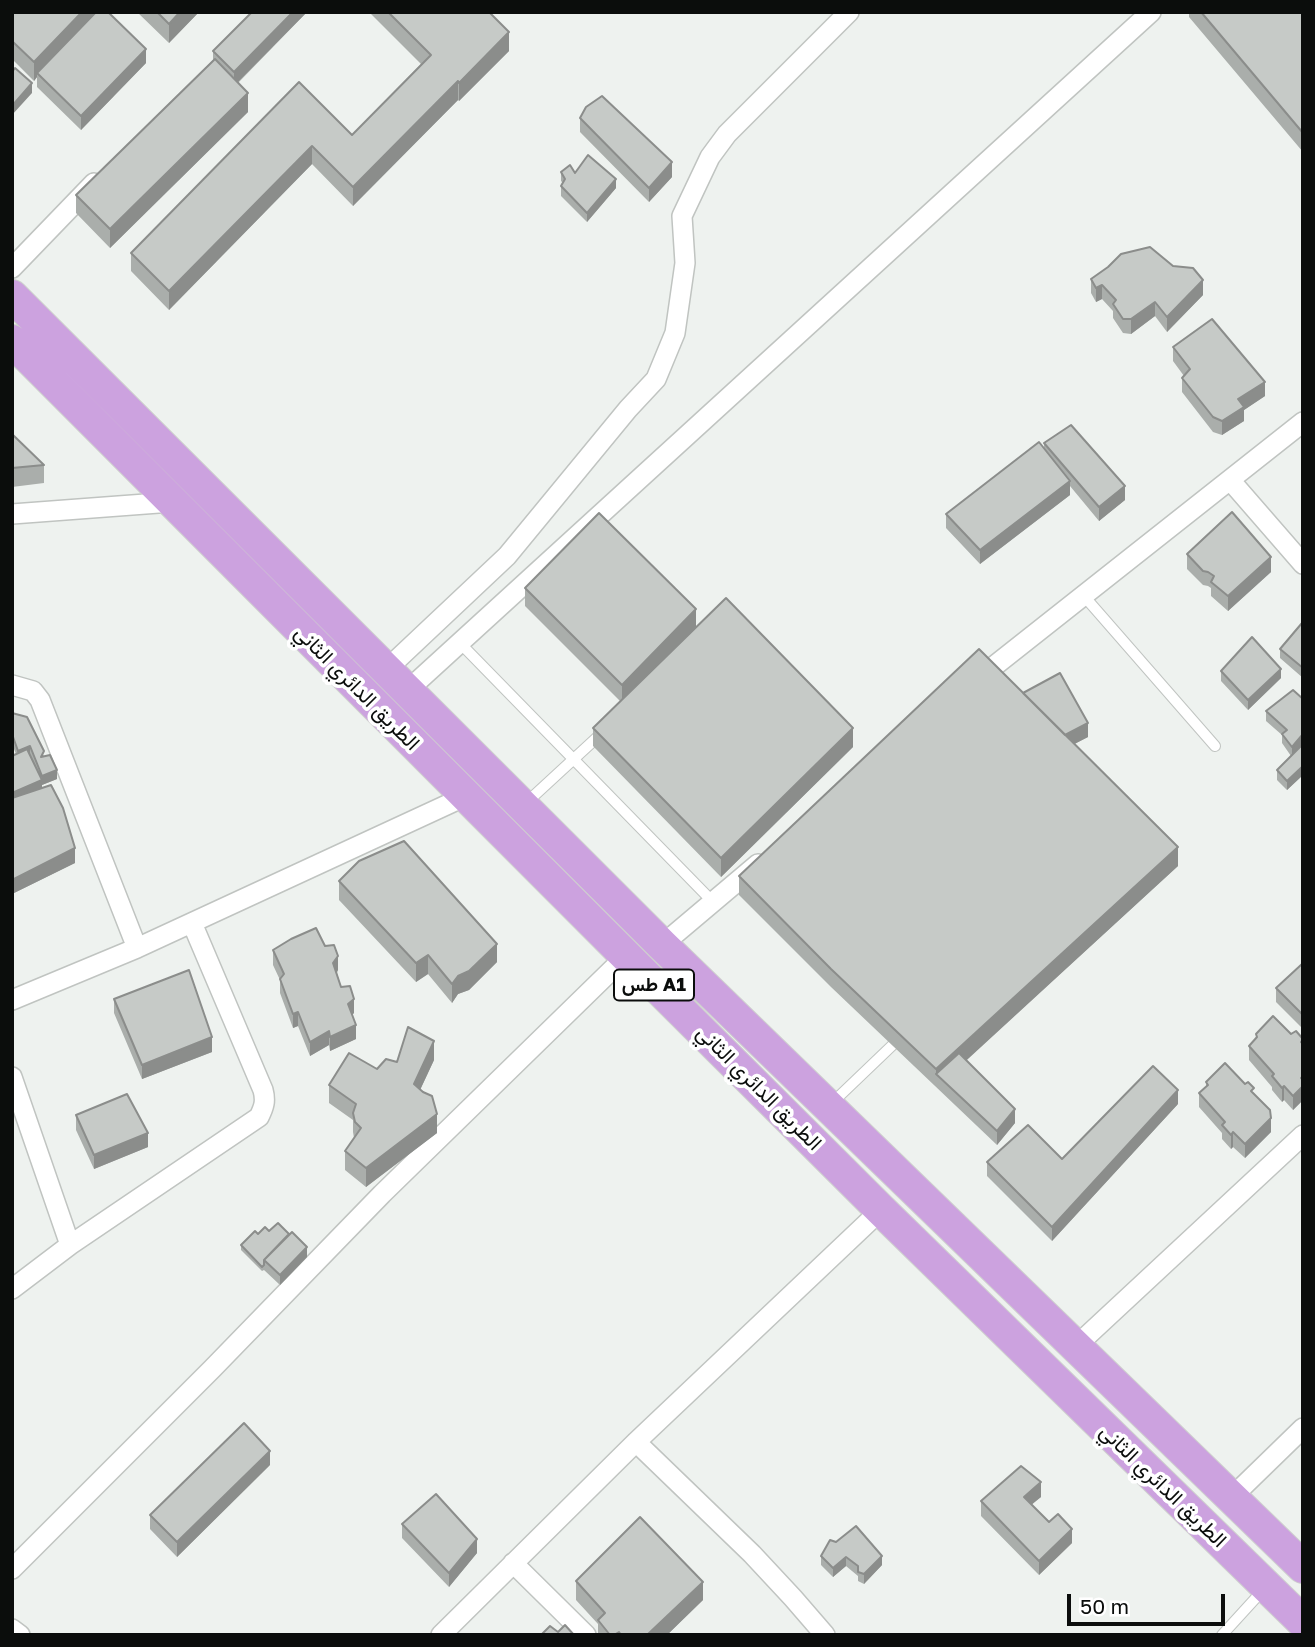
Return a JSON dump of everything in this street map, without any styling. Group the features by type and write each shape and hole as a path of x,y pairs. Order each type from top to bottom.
{"highway":[{"name":"الطريق الدائري الثاني","path":"12,296 662,945 1303,1567"},
{"name":"الطريق الدائري الثاني","path":"12,341 881,1210 1303,1622"}],"street":[{"path":"398,680 656,379 675,333 685,263 682,216 710,156 727,134 849,12"},
{"path":"398,680 460,643 1151,12"},
{"path":"12,268 108,170"},
{"path":"961,693 1303,422"},
{"path":"1230,480 1303,564"},
{"path":"12,514 172,502"},
{"path":"12,685 33,691 40,700 137,948"},
{"path":"12,1000 137,948 466,796"},
{"path":"662,945 775,850"},
{"path":"12,1289 71,1245 259,1116 264,1108 264,1090 192,923"},
{"path":"12,1569 382,1194 626,956"},
{"path":"12,1077 71,1245"},
{"path":"1075,1347 1303,1135"},
{"path":"441,1635 636,1442 881,1210"},
{"path":"1232,1497 1303,1429"},
{"path":"636,1442 752,1554 825,1635"},
{"path":"513,1563 586,1635"},
{"path":"12,1629 20,1635"}],"lane":[{"path":"1084,596 1215,746"},
{"path":"460,643 713,902"},
{"path":"523,805 612,723"},
{"path":"828,1107 907,1031"},
{"path":"1222,1635 1266,1587"}],"building":[{"path":"12,12 82,12 34,62 12,41"},
{"path":"96,12 108,12 146,49 81,116 37,73"},
{"path":"157,12 180,12 169,24"},
{"path":"252,12 293,12 234,72 213,51"},
{"path":"388,12 489,12 509,32 353,187 312,146 169,291 131,253 299,82 352,135 431,55"},
{"path":"1201,12 1303,12 1303,133"},
{"path":"215,59 248,93 110,229 76,195"},
{"path":"15,68 32,83 12,106 12,72"},
{"path":"602,96 672,162 649,188 580,118 586,107"},
{"path":"588,155 616,179 587,213 561,186 565,179 561,172 570,165 575,173"},
{"path":"1150,247 1173,266 1193,268 1203,280 1167,317 1155,302 1131,319 1123,319 1113,304 1116,300 1102,285 1096,288 1091,279 1121,254"},
{"path":"1212,319 1265,382 1238,399 1244,407 1222,421 1213,417 1182,378 1190,369 1173,347"},
{"path":"1071,425 1125,486 1099,507 1044,443"},
{"path":"12,434 44,465 12,468"},
{"path":"1039,442 1070,481 980,550 946,514"},
{"path":"1232,512 1271,557 1228,596 1211,582 1214,576 1203,571 1187,554"},
{"path":"599,513 696,609 622,685 525,588"},
{"path":"726,598 853,728 721,858 593,728"},
{"path":"1303,624 1303,668 1280,649"},
{"path":"1252,637 1281,669 1248,700 1221,671"},
{"path":"979,649 1178,847 936,1069 739,876"},
{"path":"1060,673 1088,723 1065,735 1023,693"},
{"path":"1293,690 1303,699 1303,734 1292,747 1282,734 1287,730 1266,711"},
{"path":"12,713 27,717 44,751 41,757 50,755 57,770 42,776 30,746 18,751 12,734"},
{"path":"1303,744 1303,766 1287,781 1277,770"},
{"path":"27,749 42,780 12,793 12,756"},
{"path":"51,785 63,808 75,848 12,880 12,798"},
{"path":"404,841 497,944 452,984 428,955 416,963 339,881 359,861"},
{"path":"316,928 325,946 334,945 338,956 333,963 341,987 350,986 354,999 348,1004 356,1025 330,1037 329,1031 310,1042 298,1012 293,1014 280,979 284,974 273,950"},
{"path":"1303,964 1303,1015 1276,988"},
{"path":"189,970 212,1037 142,1065 114,999"},
{"path":"1273,1016 1291,1034 1296,1031 1303,1039 1303,1086 1293,1096 1284,1086 1282,1088 1272,1076 1274,1074 1249,1046"},
{"path":"408,1027 434,1041 414,1084 432,1096 437,1114 366,1168 345,1151 361,1128 355,1122 353,1113 356,1104 329,1085 349,1053 377,1069 386,1059 397,1062"},
{"path":"959,1053 1015,1109 997,1131 936,1074"},
{"path":"1225,1063 1245,1084 1248,1082 1254,1088 1251,1091 1270,1110 1271,1118 1245,1144 1233,1132 1231,1135 1222,1125 1225,1122 1199,1093"},
{"path":"1153,1066 1178,1090 1052,1227 987,1162 1028,1125 1062,1159"},
{"path":"127,1094 148,1133 94,1155 76,1115"},
{"path":"278,1223 289,1234 264,1260 262,1267 241,1245 255,1231 258,1234 265,1227 269,1231"},
{"path":"292,1232 307,1247 280,1275 264,1260"},
{"path":"244,1423 270,1451 177,1542 150,1515"},
{"path":"1021,1466 1041,1482 1024,1497 1049,1522 1058,1514 1072,1529 1039,1561 981,1501"},
{"path":"436,1494 477,1539 449,1573 402,1524"},
{"path":"640,1517 703,1582 647,1635 621,1635 619,1632 610,1635 598,1620 605,1613 576,1581"},
{"path":"856,1526 882,1556 864,1574 858,1572 858,1566 846,1557 833,1568 821,1556 830,1540 836,1542"},
{"path":"565,1625 574,1635 541,1635 550,1626 558,1632"}]}
